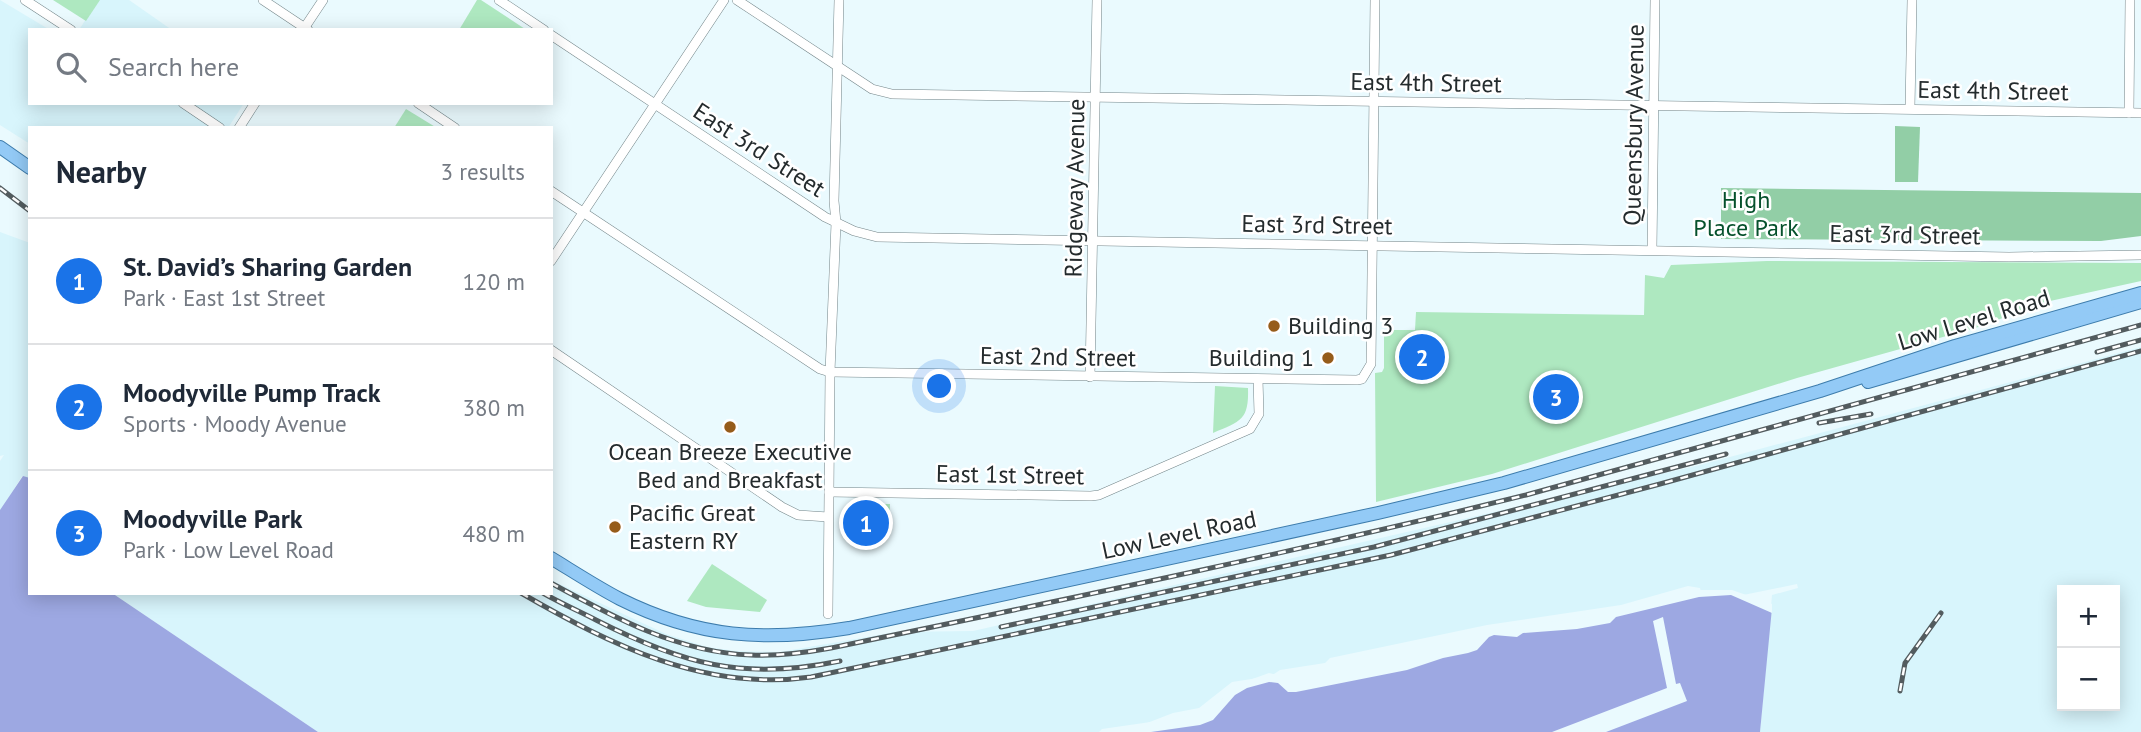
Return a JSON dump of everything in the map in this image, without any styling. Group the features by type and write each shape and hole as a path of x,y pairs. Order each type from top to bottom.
{"main road":[{"path":"0,147 28,168"},
{"name":"Low Level Road","path":"553,559 621,599 690,626 748,636 808,635 1290,532 1504,483 1820,391 1955,346 2141,293"},
{"name":"Low Level Road","path":"1820,391 1866,383 2141,302"}],"street":[{"path":"25,0 68,28"},
{"path":"263,0 304,28"},
{"path":"306,28 323,0"},
{"path":"499,0 541,28"},
{"path":"553,258 723,0"},
{"name":"East 4th Street","path":"737,0 872,89 883,93 2141,113"},
{"path":"828,614 830,372 836,223 834,201 839,0"},
{"name":"Ridgeway Avenue","path":"1090,377 1097,0"},
{"path":"1371,245 1376,0"},
{"name":"Queensbury Avenue","path":"1651,250 1655,0"},
{"path":"1910,108 1912,0"},
{"path":"2129,113 2130,0"},
{"name":"East 3rd Street","path":"553,36 836,223 854,232 877,237 2009,257 2141,255"},
{"path":"2129,85 2141,85"},
{"path":"186,105 217,126"},
{"path":"240,126 254,105"},
{"path":"421,105 452,126"},
{"name":"East 2nd Street","path":"553,192 820,369 830,372 1357,380 1365,375 1371,365 1371,245"},
{"path":"553,350 782,507 798,515 828,517"},
{"name":"East 1st Street","path":"829,492 1099,495 1250,429 1259,414 1258,379"}],"shaded area":[{"path":"0,0 47,28 28,28 28,105 243,105 229,126 28,126 28,143 0,125"},
{"path":"98,0 129,0 169,28 80,28"},
{"path":"0,232 28,242 28,478 22,476 0,512 0,461 4,455 0,456"},
{"path":"2141,347 2141,732 1760,732 1772,595 1798,588 1797,584 1704,603 1700,588 1688,586 1621,605 1487,625 1330,658 1325,663 1280,670 1271,676 1232,682 1199,708 1173,713 1129,730 1103,732 318,732 115,595 553,595 553,581 666,634 707,647 780,652 896,632 973,631 1700,465"}],"green space":[{"path":"53,0 100,0 86,21"},
{"path":"477,0 481,0 523,28 460,28"},
{"path":"406,109 434,126 395,126"},
{"path":"1895,126 1920,127 1918,182 1895,182"},
{"name":"High Place Park","path":"1721,188 2141,193 2141,236 2101,241 1721,239"},
{"path":"1767,261 2141,263 2141,281 2041,303 1982,326 1797,378 1492,474 1376,502 1375,373 1382,372 1384,368 1384,330 1415,330 1416,312 1644,315 1645,275 1664,278 1671,265"},
{"path":"1215,386 1248,388 1248,399 1245,413 1237,422 1213,433"},
{"path":"854,504 890,504 889,534 842,532 845,513 851,510"},
{"path":"712,564 767,600 760,612 706,607 687,601"}],"water":[{"path":"23,476 28,477 28,595 115,595 318,732 0,732 0,510"},
{"path":"1728,592 1772,608 1760,732 1103,732 1200,719 1234,689 1271,676 1288,684 1472,647 1487,634 1613,615 1668,600"}],"pier":[{"path":"1698,590 1732,590 1772,604 1772,613 1731,595 1699,597 1616,617 1610,623 1577,629 1523,633 1517,637 1494,635 1477,650 1468,653 1407,670 1296,692 1288,692 1278,683 1269,682 1247,688 1235,695 1213,720 1200,725 1151,732 1099,732 1102,729 1199,715 1223,698 1233,686 1269,673 1294,682 1471,644 1490,629 1590,617"},
{"path":"1663,617 1676,684 1680,683 1687,701 1606,732 1552,732 1667,688 1653,621"}],"railway":[{"path":"0,188 28,209"},
{"path":"553,584 647,631 698,648 761,655 821,650 1266,556 1526,495 2141,325"},
{"path":"2097,352 2141,340"},
{"path":"525,595 624,646 696,671 734,678 772,680 811,677 1391,555 2141,351"},
{"path":"1819,423 1871,414"},
{"path":"1001,627 1374,547 1726,454"},
{"path":"547,595 627,635 685,658 743,668 773,669 840,661"},
{"path":"1900,691 1905,663 1941,613"}],"place":[{"name":"Building 3","path":"1274,326"},
{"name":"Moodyville Pump Track","path":"1422,357"},
{"name":"Building 1","path":"1328,358"},
{"name":"Moodyville Park","path":"1556,397"},
{"name":"Ocean Breeze Executive Bed and Breakfast","path":"730,427"},
{"name":"St. David’s Sharing Garden","path":"866,523"},
{"name":"Pacific Great Eastern RY","path":"615,527"}]}
